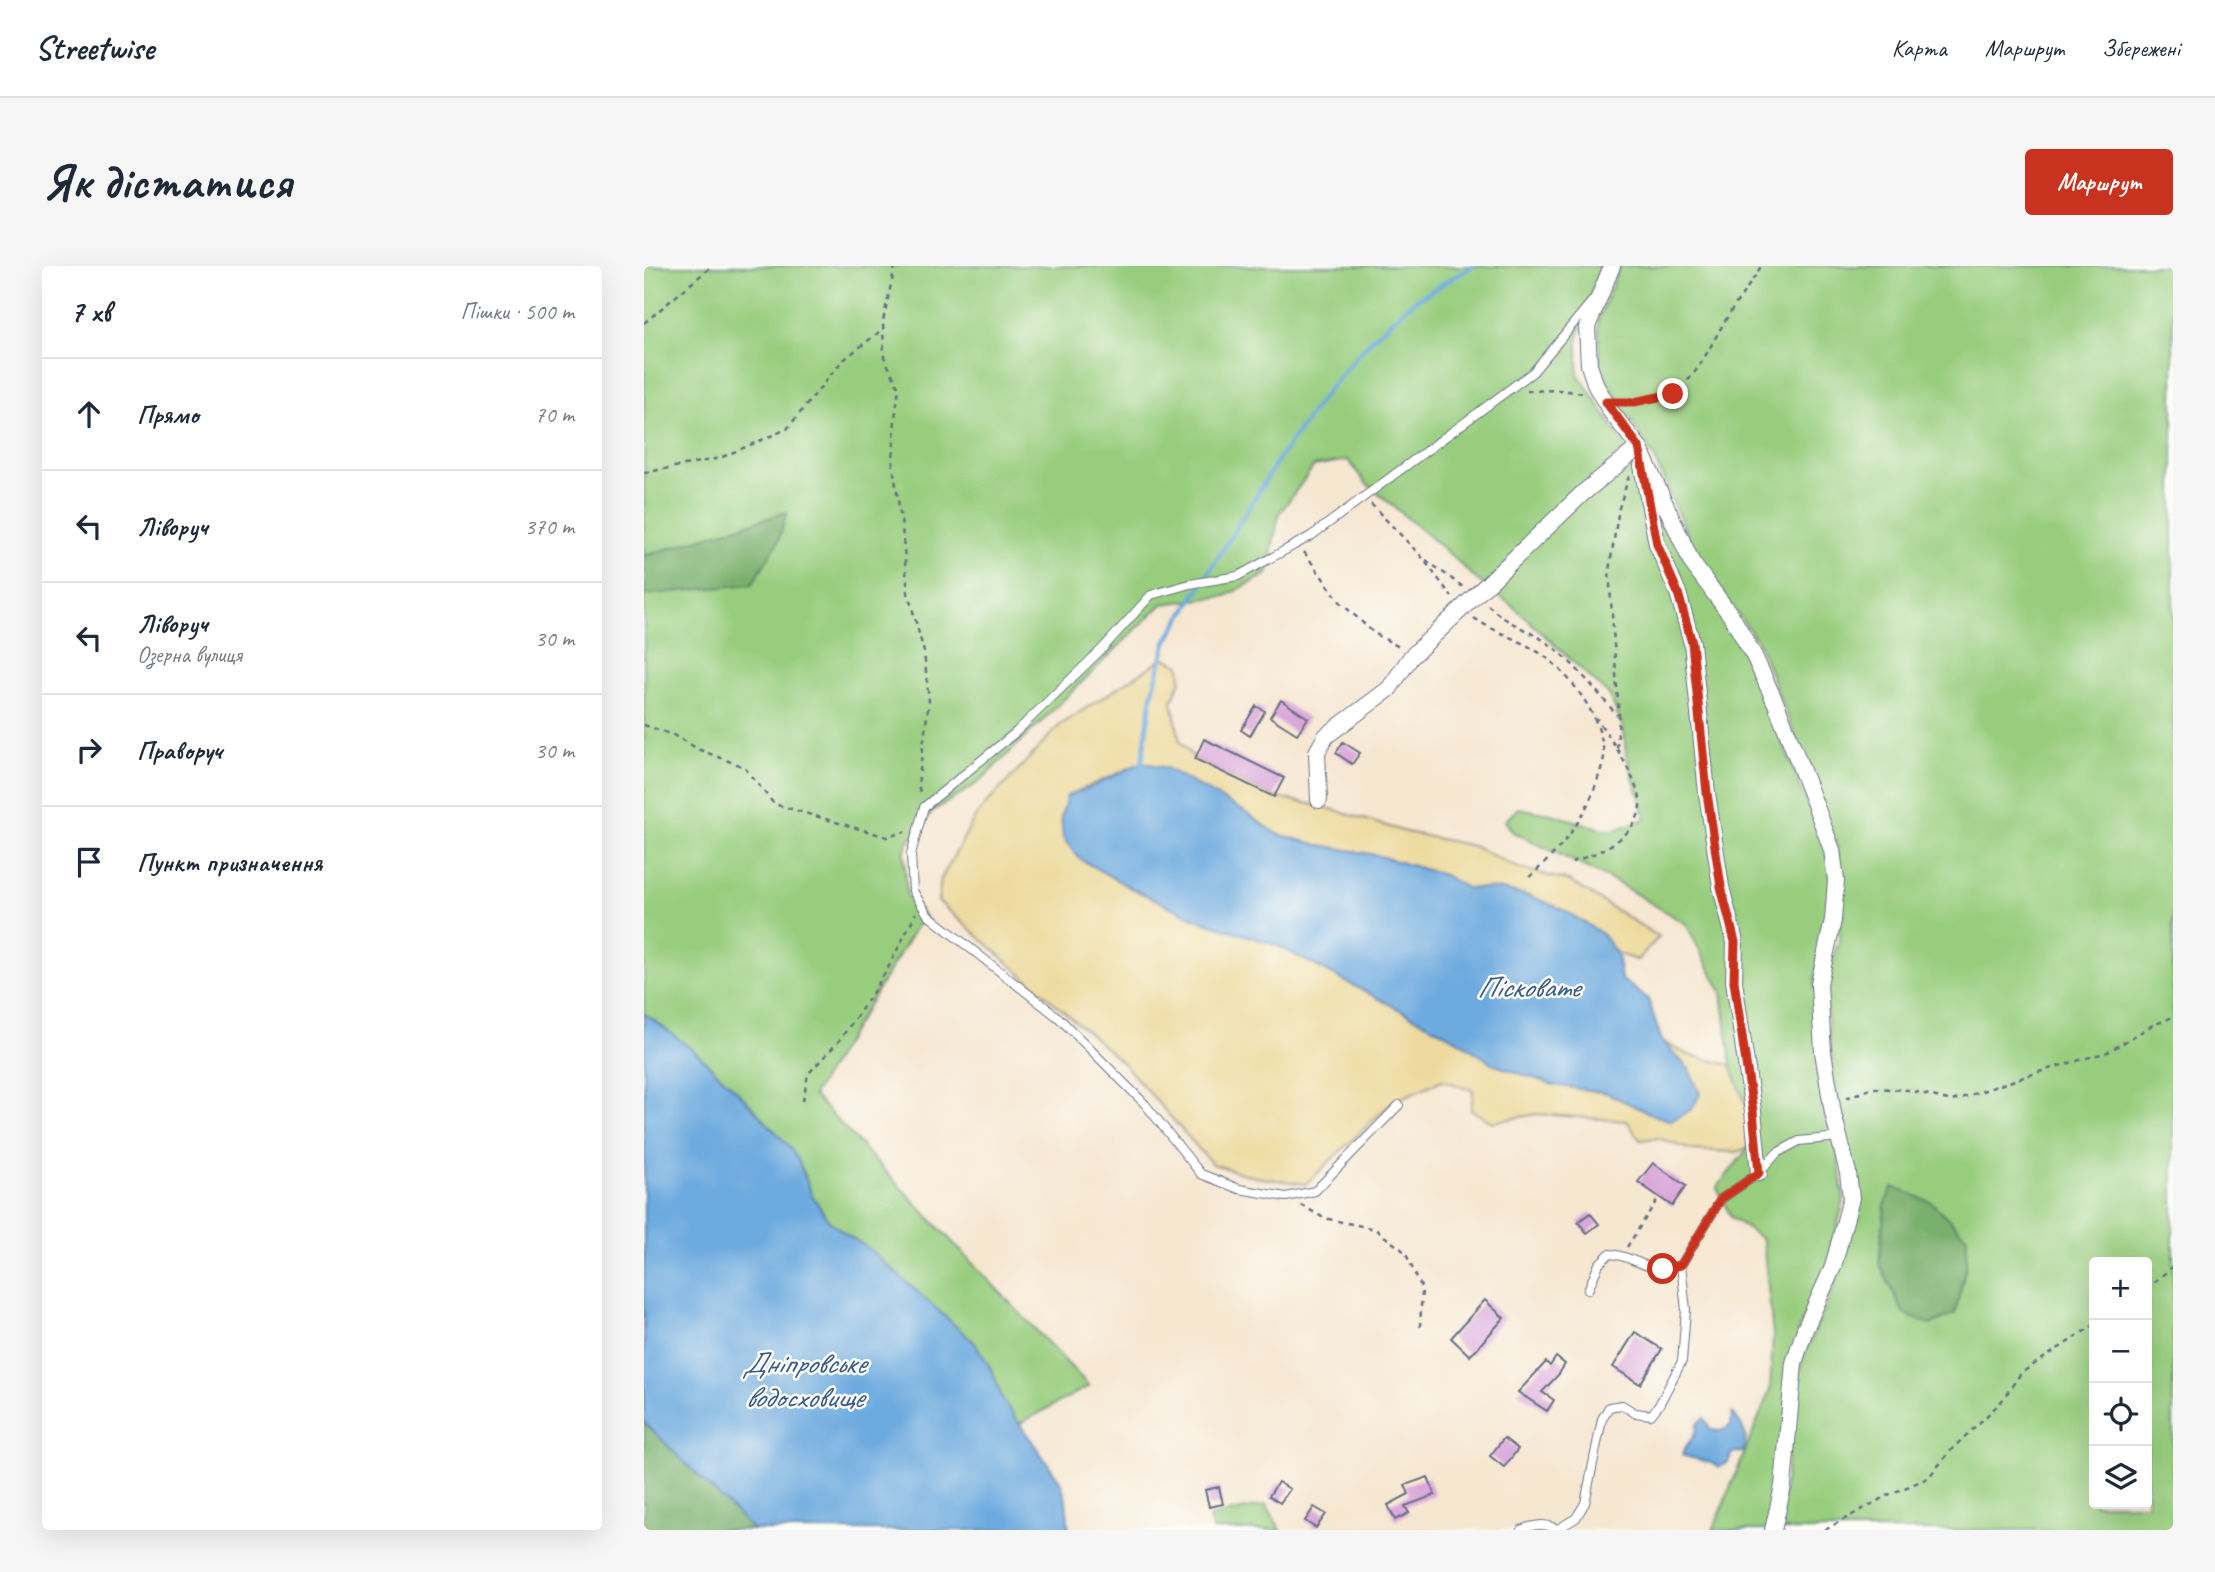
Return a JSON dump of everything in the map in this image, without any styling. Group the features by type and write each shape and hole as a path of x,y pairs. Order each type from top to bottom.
{"street":[{"path":"1612,266 1587,327 1588,365 1596,386 1639,447 1692,563 1732,617 1754,656 1777,706 1832,850 1836,880 1833,920 1819,984 1823,1052 1851,1198 1833,1267 1805,1329 1794,1363 1783,1486 1773,1530"},
{"path":"1319,800 1317,752 1326,736 1389,689 1411,657 1583,493 1639,447"},
{"path":"1639,447 1657,544 1678,593 1692,643 1707,793 1721,887 1735,942 1734,981 1759,1173"}],"lane":[{"path":"1399,1105 1315,1191 1286,1197 1239,1189 1201,1174 1145,1104 1059,1018 928,915 913,891 911,855 924,807 1016,732 1103,648 1151,595 1190,584 1238,576 1311,536 1533,372 1602,289"},
{"path":"1521,1530 1531,1525 1548,1525 1558,1530 1576,1518 1585,1503 1602,1419 1609,1407 1622,1405 1635,1413 1651,1415 1659,1405 1682,1361 1686,1310 1681,1265 1721,1199 1759,1173 1777,1153 1799,1141 1839,1137"},
{"path":"1588,1290 1599,1264 1609,1254 1622,1254 1663,1269 1681,1265"}],"path":[{"path":"644,323 712,266"},
{"path":"895,266 883,320 884,357 899,388 893,465 908,593 924,652 927,677 929,701 918,785 924,807"},
{"path":"1522,391 1559,390 1586,393 1606,402 1634,402 1673,394 1695,376 1728,315 1761,266"},
{"path":"644,473 720,458 787,429 842,361 883,329"},
{"path":"1617,748 1619,717 1609,571 1619,508 1631,471"},
{"path":"1364,496 1420,555 1461,609 1483,624 1520,640 1552,663 1582,695 1617,748 1640,799 1637,819 1626,834 1595,855 1572,862"},
{"path":"1298,543 1341,603 1374,633 1398,646 1411,657"},
{"path":"1420,555 1456,583 1477,594 1497,615 1529,631 1556,649 1619,717"},
{"path":"1527,879 1549,860 1576,828 1593,794 1604,757 1594,716"},
{"path":"644,725 744,767 774,804 887,837 918,829"},
{"path":"803,1101 808,1074 838,1042 866,1003 888,968 921,904"},
{"path":"1831,1102 1874,1088 1909,1090 1952,1101 2108,1052 2151,1026 2173,1017"},
{"path":"1286,1197 1324,1218 1376,1229 1405,1252 1422,1289 1420,1327"},
{"path":"1622,1254 1659,1197"},
{"path":"2152,1285 2173,1266"},
{"path":"1825,1530 1888,1495 1928,1478 1953,1448 2001,1402 2021,1373 2089,1328"}],"green space":[{"path":"644,266 1603,266 1595,282 1578,337 1578,374 1626,446 1743,645 1827,852 1832,883 1814,982 1844,1200 1827,1267 1799,1328 1778,1480 1768,1530 1713,1530 1770,1390 1773,1335 1763,1240 1731,1217 1717,1188 1748,1148 1748,1112 1731,1065 1722,992 1686,924 1614,881 1513,832 1505,821 1518,808 1551,814 1610,831 1646,819 1626,754 1624,731 1610,696 1514,607 1476,579 1366,483 1348,460 1314,466 1279,514 1267,574 1226,596 1162,604 978,783 933,811 908,842 904,853 907,896 930,923 918,924 813,1095 1089,1386 1019,1424 1002,1399 993,1372 944,1317 868,1248 828,1220 812,1195 799,1162 788,1145 693,1050 644,1013"},
{"path":"1620,266 2173,266 2173,1530 1779,1530 1799,1368 1833,1289 1857,1210 1854,1177 1834,1080 1824,983 1840,938 1838,850 1758,642 1696,556 1655,459 1600,370 1598,320"},
{"path":"787,512 778,542 752,584 644,595 644,556"},
{"path":"1893,1187 1931,1202 1967,1237 1966,1266 1955,1313 1930,1325 1904,1314 1879,1263 1885,1205"},
{"path":"644,1422 753,1530 644,1530"},
{"path":"1266,1505 1281,1530 1213,1530 1209,1517"}],"sand":[{"path":"1164,658 1180,665 1181,680 1172,701 1180,742 1195,759 1274,797 1321,806 1406,832 1473,846 1518,868 1569,881 1659,937 1637,960 1617,954 1601,933 1530,896 1496,889 1467,888 1444,875 1376,855 1277,834 1245,812 1166,768 1142,762 1067,796 1080,859 1129,887 1196,919 1276,945 1456,1039 1495,1065 1554,1085 1607,1093 1653,1115 1689,1069 1662,1041 1688,1055 1731,1065 1748,1112 1748,1148 1736,1152 1692,1150 1658,1138 1640,1140 1627,1121 1537,1114 1492,1122 1471,1110 1473,1090 1442,1080 1392,1102 1306,1184 1255,1177 1212,1164 1124,1064 938,901 941,879 977,814 1060,725"}],"water":[{"name":"Пісковате","path":"1142,762 1166,768 1245,812 1277,834 1376,855 1444,875 1467,888 1496,889 1530,896 1562,909 1601,933 1617,954 1621,979 1648,999 1662,1041 1689,1069 1700,1094 1692,1109 1671,1121 1607,1093 1554,1085 1495,1065 1456,1039 1276,945 1196,919 1129,887 1080,859 1063,838 1061,816 1067,796"},
{"name":"Дніпровське водосховище","path":"644,1013 693,1050 736,1090 788,1145 799,1162 812,1195 828,1220 868,1248 975,1343 993,1372 1002,1399 1060,1481 1066,1499 1069,1530 753,1530 644,1422"},
{"path":"1732,1413 1744,1431 1743,1452 1732,1453 1728,1462 1719,1467 1682,1455 1697,1424 1704,1418 1711,1430 1721,1431 1731,1426"}],"building":[{"path":"1281,700 1308,718 1297,734 1270,717"},
{"path":"1256,706 1265,711 1250,736 1241,730"},
{"path":"1204,739 1284,778 1274,797 1195,759"},
{"path":"1343,742 1360,753 1352,764 1336,753"},
{"path":"1653,1163 1686,1186 1672,1206 1638,1182"},
{"path":"1590,1213 1599,1224 1587,1233 1578,1222"},
{"path":"1485,1300 1504,1318 1470,1356 1451,1338"},
{"path":"1635,1332 1662,1349 1640,1384 1613,1367"},
{"path":"1556,1357 1565,1364 1542,1392 1554,1400 1547,1411 1518,1392 1546,1362 1550,1366"},
{"path":"1504,1438 1518,1449 1504,1467 1490,1456"},
{"path":"1428,1477 1435,1495 1405,1506 1409,1513 1395,1520 1388,1505 1409,1494 1405,1485"},
{"path":"1278,1482 1290,1489 1280,1503 1269,1496"},
{"path":"1219,1487 1223,1504 1209,1507 1205,1490"},
{"path":"1314,1507 1326,1514 1316,1528 1305,1521"}],"waterway":[{"path":"1142,762 1152,695 1166,642 1280,457 1327,391 1371,340 1414,301 1473,266"}],"route":[{"path":"1663,1269 1681,1265 1721,1199 1759,1173 1734,981 1735,942 1721,887 1707,793 1692,643 1678,593 1657,544 1639,447 1606,402 1634,402 1673,394"}]}
